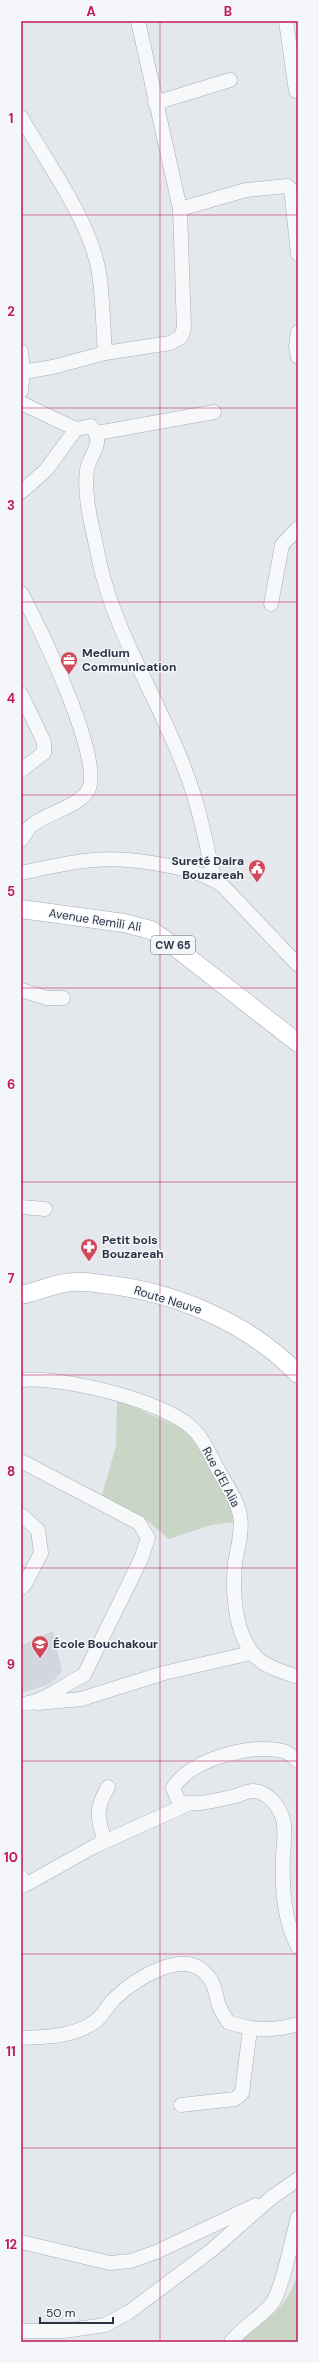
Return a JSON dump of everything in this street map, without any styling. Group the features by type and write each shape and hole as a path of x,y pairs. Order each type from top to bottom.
{"main road":[{"name":"Avenue Remili Ali","path":"21,909 124,923 151,930 176,947 298,1043"},
{"name":"Route Neuve","path":"21,1295 74,1282 121,1286 176,1300 214,1314 255,1338 298,1374"}],"street":[{"path":"23,372 53,367 105,353 170,343 181,337 184,328 180,209 155,103 138,21"},
{"path":"286,21 296,90 298,90"},
{"path":"155,103 230,80"},
{"path":"21,118 81,222 92,249 99,273 105,353"},
{"path":"180,209 246,190 287,186 290,189 292,198 298,254"},
{"path":"298,332 296,347 298,358"},
{"path":"21,351 23,372 21,391"},
{"path":"21,403 76,429 91,426 97,433 98,441 87,468 86,482 100,563 111,602 130,649 185,770 201,818 214,879"},
{"path":"97,433 214,412"},
{"path":"21,492 46,470 76,429"},
{"path":"271,604 282,545 298,528"},
{"path":"21,593 74,706 86,745 90,784 88,792 74,804 30,827 21,840"},
{"path":"21,694 44,742 44,753 21,770"},
{"path":"21,873 94,860 135,861 185,870 214,879 234,896 298,965"},
{"path":"21,990 48,998 63,998"},
{"path":"21,1207 45,1208"},
{"name":"Rue d'El Alia","path":"21,1380 40,1378 70,1382 99,1389 172,1414 197,1433 232,1495 240,1516 234,1601 244,1638 251,1653"},
{"path":"21,1461 139,1523 148,1538 141,1559 84,1675 65,1684 47,1696 24,1704"},
{"path":"21,1515 38,1530 41,1553 25,1584 21,1588"},
{"path":"24,1704 81,1699 164,1673 251,1653 263,1663 298,1677"},
{"path":"188,1804 179,1802 176,1798 173,1788 179,1778 227,1754 260,1748 284,1751 298,1761"},
{"path":"105,1841 97,1818 101,1799 108,1787"},
{"path":"22,1884 105,1841 188,1804 221,1799 254,1791 266,1795 274,1803 283,1818 285,1831 283,1880 285,1909 292,1935 298,1947"},
{"path":"21,2038 50,2037 74,2032 97,2020 114,1999 134,1984 173,1963 195,1965 207,1974 215,1986 219,2006 228,2022 250,2029 281,2029 298,2024"},
{"path":"181,2105 235,2099 242,2093 250,2029"},
{"path":"21,2331 64,2331 105,2325 111,2322 129,2312 213,2249 270,2198 298,2179"},
{"path":"21,2242 110,2263 131,2261 156,2252 270,2198"},
{"path":"231,2342 240,2330 262,2314 274,2300 298,2217"}],"shaded area":[{"name":"École Bouchakour","path":"53,1631 62,1672 50,1684 21,1693 21,1645"}],"green space":[{"path":"117,1400 186,1430 228,1495 236,1522 211,1525 169,1539 145,1519 102,1495 116,1446"},
{"path":"298,2274 298,2342 237,2342 266,2320 281,2306 293,2286"}],"place":[{"name":"Medium Communication","path":"69,675"},
{"name":"Sureté Daira Bouzareah","path":"257,883"},
{"name":"Petit bois Bouzareah","path":"89,1262"},
{"name":"École Bouchakour","path":"40,1659"}]}
